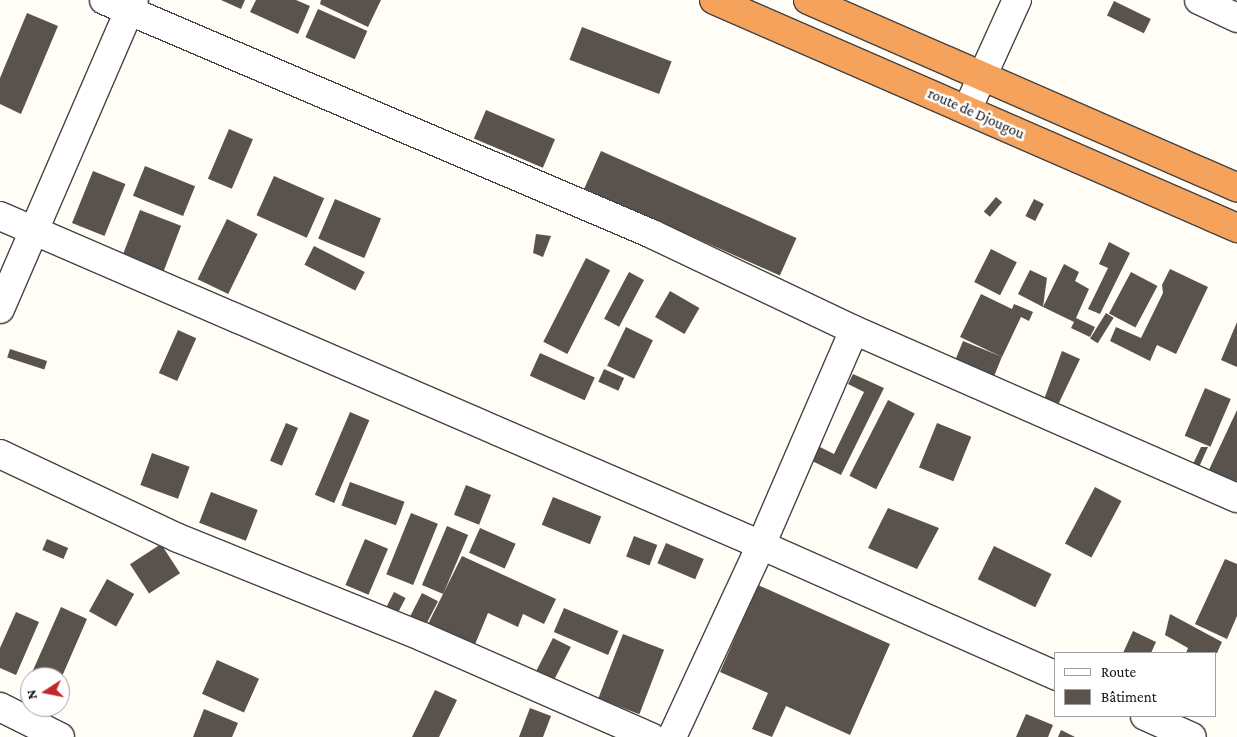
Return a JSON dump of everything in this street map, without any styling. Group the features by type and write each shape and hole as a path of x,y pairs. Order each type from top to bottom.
{"highway":[{"name":"route de Djougou","path":"714,0 1237,228"},
{"path":"808,0 981,73 1237,187"}],"street":[{"path":"104,0 132,6 652,234 854,330 1237,498"},
{"path":"967,110 981,73 1017,0"},
{"path":"1199,0 1237,18"},
{"path":"0,309 132,6"},
{"path":"0,216 761,545 1054,675"},
{"path":"672,737 761,545 854,330"},
{"path":"0,454 178,538 423,637 651,737"},
{"path":"0,707 60,737"},
{"path":"1147,717 1192,737"}],"building":[{"path":"221,0 245,0 241,9"},
{"path":"256,0 296,0 310,6 298,34 250,12"},
{"path":"321,0 381,0 368,27 320,4"},
{"path":"1114,1 1151,19 1144,33 1107,15"},
{"path":"318,9 367,31 355,59 305,37"},
{"path":"27,13 58,26 21,114 0,104 0,78"},
{"path":"582,27 672,61 659,94 569,60"},
{"path":"486,110 555,139 543,168 474,139"},
{"path":"229,129 253,139 232,189 208,179"},
{"path":"601,151 796,238 780,275 584,188"},
{"path":"145,166 195,186 183,216 133,196"},
{"path":"93,171 125,184 104,236 72,223"},
{"path":"274,176 324,198 307,238 257,215"},
{"path":"996,197 1002,202 990,217 984,212"},
{"path":"335,199 381,219 364,258 318,239"},
{"path":"1034,199 1044,204 1035,221 1025,216"},
{"path":"140,210 181,226 161,277 120,261"},
{"path":"227,219 258,234 228,294 198,279"},
{"path":"536,234 551,236 543,257 533,253"},
{"path":"1109,242 1130,253 1100,314 1088,309 1108,268 1099,264"},
{"path":"314,246 365,272 355,291 304,265"},
{"path":"991,249 1017,262 1000,295 974,282"},
{"path":"586,258 610,270 567,354 543,342"},
{"path":"1064,264 1079,272 1075,281 1089,289 1076,318 1095,327 1090,337 1071,328 1074,322 1043,307"},
{"path":"1170,269 1208,287 1176,354 1157,345 1150,361 1110,341 1116,327 1141,338 1163,293 1162,285"},
{"path":"1030,270 1047,278 1043,307 1018,294"},
{"path":"629,272 644,280 619,327 604,319"},
{"path":"1131,272 1157,286 1135,328 1109,313"},
{"path":"670,291 699,308 684,334 655,317"},
{"path":"981,294 1012,309 1014,304 1033,312 1029,321 1021,317 1002,357 960,337"},
{"path":"1106,313 1114,318 1098,343 1090,338"},
{"path":"1237,322 1237,367 1221,360"},
{"path":"626,327 653,340 634,379 607,366"},
{"path":"178,330 196,338 177,381 159,373"},
{"path":"963,341 1002,357 991,385 952,369"},
{"path":"10,349 47,361 44,370 7,358"},
{"path":"1062,351 1080,359 1056,409 1043,402"},
{"path":"540,353 595,377 585,400 530,376"},
{"path":"604,369 624,378 618,391 598,382"},
{"path":"853,374 884,388 841,475 810,460 816,445 834,454 864,392 848,384"},
{"path":"1205,388 1231,399 1210,447 1185,436"},
{"path":"888,400 915,414 876,489 849,476"},
{"path":"1237,410 1237,480 1234,486 1207,474"},
{"path":"350,412 369,420 334,503 315,495"},
{"path":"286,423 298,428 282,466 270,461"},
{"path":"937,423 971,437 953,481 919,468"},
{"path":"1201,447 1208,447 1199,467 1193,464"},
{"path":"152,453 190,467 178,499 140,485"},
{"path":"350,482 405,502 396,525 341,505"},
{"path":"466,485 491,495 479,525 454,515"},
{"path":"1095,487 1121,501 1091,558 1065,544"},
{"path":"211,492 258,510 246,541 199,523"},
{"path":"553,497 601,516 590,544 542,525"},
{"path":"888,508 939,528 917,569 868,548"},
{"path":"411,513 438,524 413,585 386,574"},
{"path":"447,526 468,535 443,594 422,585"},
{"path":"480,528 516,544 505,569 469,553"},
{"path":"634,536 657,545 649,565 626,557"},
{"path":"47,539 68,548 63,559 42,550"},
{"path":"365,539 388,549 368,595 345,585"},
{"path":"666,543 704,559 695,579 657,563"},
{"path":"161,544 180,573 149,594 130,564"},
{"path":"994,546 1052,574 1035,607 978,579"},
{"path":"462,556 556,599 544,624 523,614 518,627 488,613 471,654 425,630"},
{"path":"1225,559 1237,564 1237,616 1227,639 1195,624"},
{"path":"107,579 134,594 116,626 89,611"},
{"path":"758,585 890,644 850,735 786,706 772,737 752,729 768,693 720,672"},
{"path":"394,592 406,598 398,613 386,607"},
{"path":"422,593 438,601 426,624 410,616"},
{"path":"61,607 87,619 66,667 34,667"},
{"path":"564,608 618,631 608,655 554,632"},
{"path":"16,612 39,622 16,675 0,668 0,648"},
{"path":"1170,614 1222,642 1217,653 1186,652 1188,648 1165,635"},
{"path":"1133,631 1156,642 1151,652 1123,652"},
{"path":"623,634 664,650 639,714 598,698"},
{"path":"553,638 571,647 549,689 532,680"},
{"path":"217,660 259,679 244,713 202,694"},
{"path":"435,690 457,700 439,737 412,737"},
{"path":"530,708 551,716 543,737 519,737"},
{"path":"204,709 238,723 232,737 193,737"},
{"path":"1026,714 1053,725 1048,737 1016,737"},
{"path":"1061,730 1075,737 1058,737"}]}
